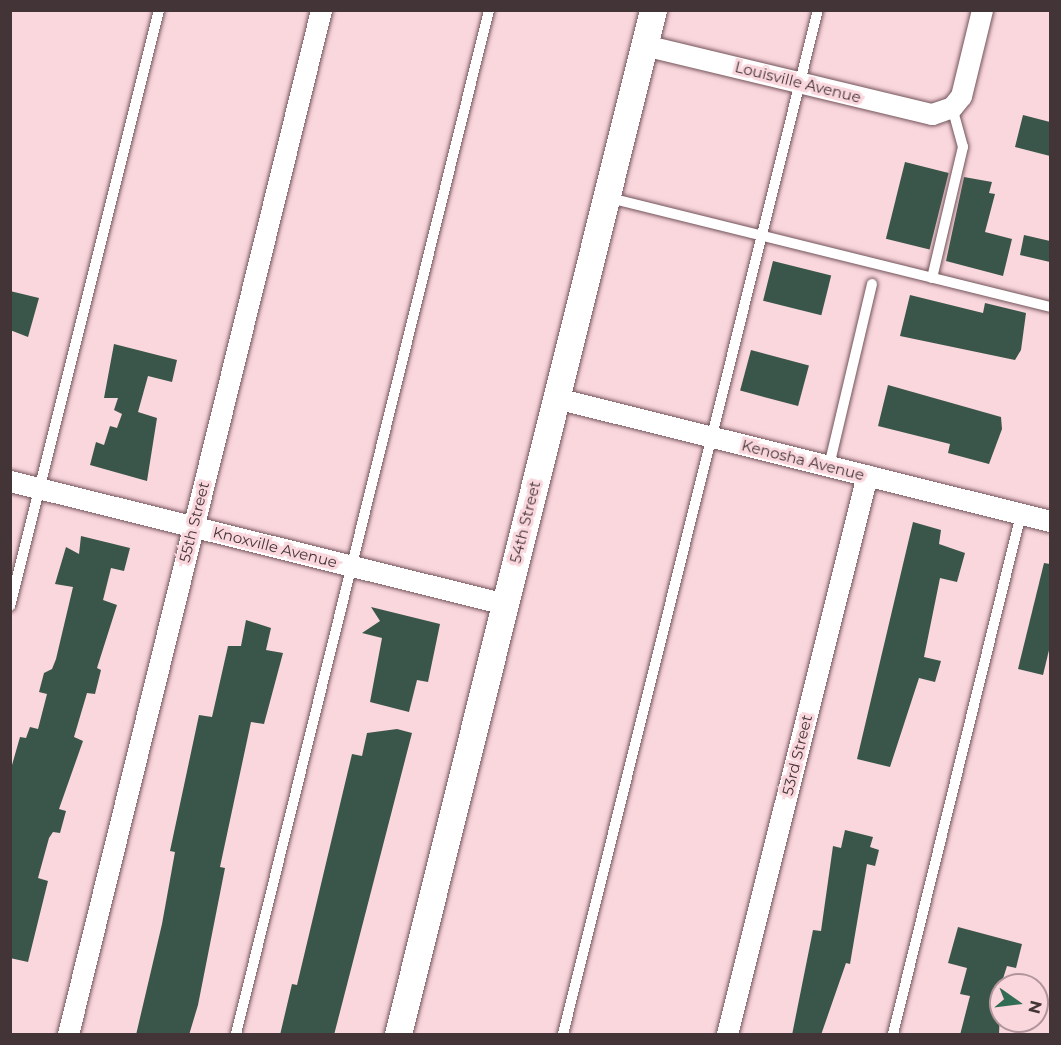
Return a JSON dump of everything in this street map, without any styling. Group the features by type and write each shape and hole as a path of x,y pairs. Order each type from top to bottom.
{"street":[{"name":"55th Street","path":"68,1035 321,10"},
{"name":"54th Street","path":"398,1035 653,10"},
{"path":"952,108 961,96 982,10"},
{"name":"Louisville Avenue","path":"644,45 932,114 952,108"},
{"name":"Kenosha Avenue","path":"556,398 1050,521"},
{"name":"53rd Street","path":"727,1035 867,475"},
{"name":"Knoxville Avenue","path":"10,482 505,604"}],"lane":[{"path":"10,606 159,10"},
{"path":"236,1035 489,10"},
{"path":"563,1035 710,436 818,10"},
{"path":"932,278 963,147 952,108"},
{"path":"606,197 1050,307"},
{"path":"829,466 872,284"},
{"path":"893,1035 1021,514"}],"building":[{"path":"1023,115 1050,122 1050,156 1015,147"},
{"path":"905,162 949,173 930,250 886,239"},
{"path":"964,177 992,182 989,193 995,194 985,232 1012,239 1003,276 946,261"},
{"path":"1024,235 1050,241 1050,262 1020,255"},
{"path":"773,261 831,276 821,315 763,301"},
{"path":"10,291 39,298 28,337 10,330"},
{"path":"910,295 983,313 985,303 1026,313 1021,350 1015,360 900,336"},
{"path":"114,344 177,360 172,382 148,376 138,412 157,418 147,481 90,465 96,442 104,445 110,426 117,428 122,414 114,410 118,398 104,398"},
{"path":"751,350 809,366 798,406 740,391"},
{"path":"888,385 1001,417 1002,429 989,464 948,453 950,444 878,426"},
{"path":"913,522 941,530 939,544 965,553 957,582 940,578 924,657 941,661 935,682 919,678 890,767 857,759"},
{"path":"81,536 130,548 124,571 111,568 103,600 117,605 97,668 101,670 95,694 87,693 74,737 83,741 59,809 66,811 60,833 53,832 49,838 38,878 48,881 28,962 10,958 10,772 20,737 26,738 30,727 38,729 47,694 39,692 44,673 52,669 56,659 73,587 55,584 66,547 79,554"},
{"path":"1044,563 1050,564 1050,646 1043,675 1018,669"},
{"path":"371,607 440,624 428,682 417,680 409,712 370,702 382,638 362,633 380,621"},
{"path":"246,620 271,628 266,650 283,653 264,724 251,722 220,867 225,868 198,1005 189,1035 136,1035 162,924 175,852 170,851 199,715 212,717 228,646 241,646"},
{"path":"397,729 412,733 334,1035 280,1035 292,984 297,985 352,754 362,756 367,733"},
{"path":"845,830 873,837 870,847 879,850 875,866 867,864 850,964 846,963 821,1035 792,1035 813,930 821,931 833,846 841,848"},
{"path":"958,927 1022,944 1016,968 1007,966 1005,973 989,973 989,1033 999,1033 999,1035 960,1035 970,996 960,994 967,968 948,963"}]}
